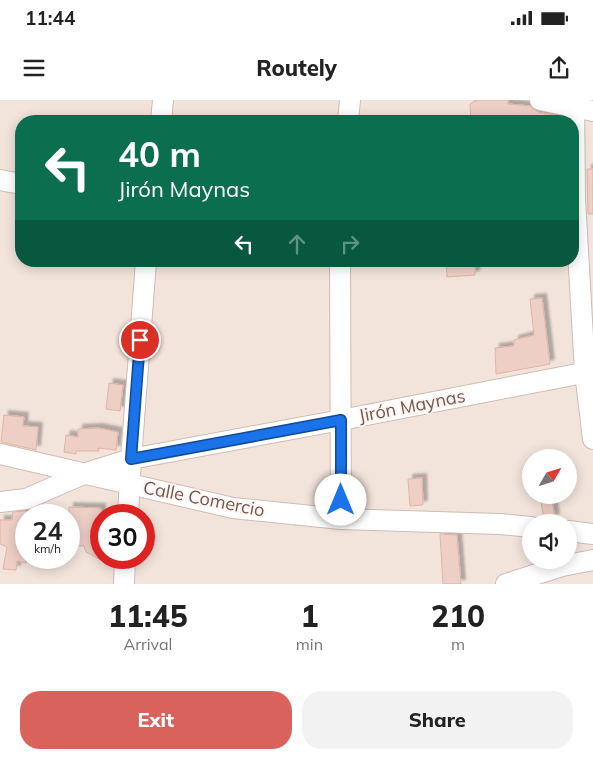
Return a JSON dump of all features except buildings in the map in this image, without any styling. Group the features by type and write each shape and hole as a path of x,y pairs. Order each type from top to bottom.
{"street":[{"path":"162,115 163,100"},
{"path":"349,115 350,100"},
{"path":"540,100 580,106 579,122"},
{"path":"0,180 15,183"},
{"path":"579,257 593,439"},
{"path":"129,504 146,267"},
{"path":"340,267 341,520"},
{"name":"Jirón Maynas","path":"0,502 26,499 86,473 131,459 589,371"},
{"name":"Calle Comercio","path":"0,454 233,508 341,520 522,526"},
{"path":"577,533 593,534"},
{"path":"506,584 562,566 593,560"},
{"path":"124,584 125,569"}],"shaded area":[{"path":"0,100 593,100 593,584 0,584"}],"route":[{"path":"140,340 131,459 341,420 341,500"}]}
